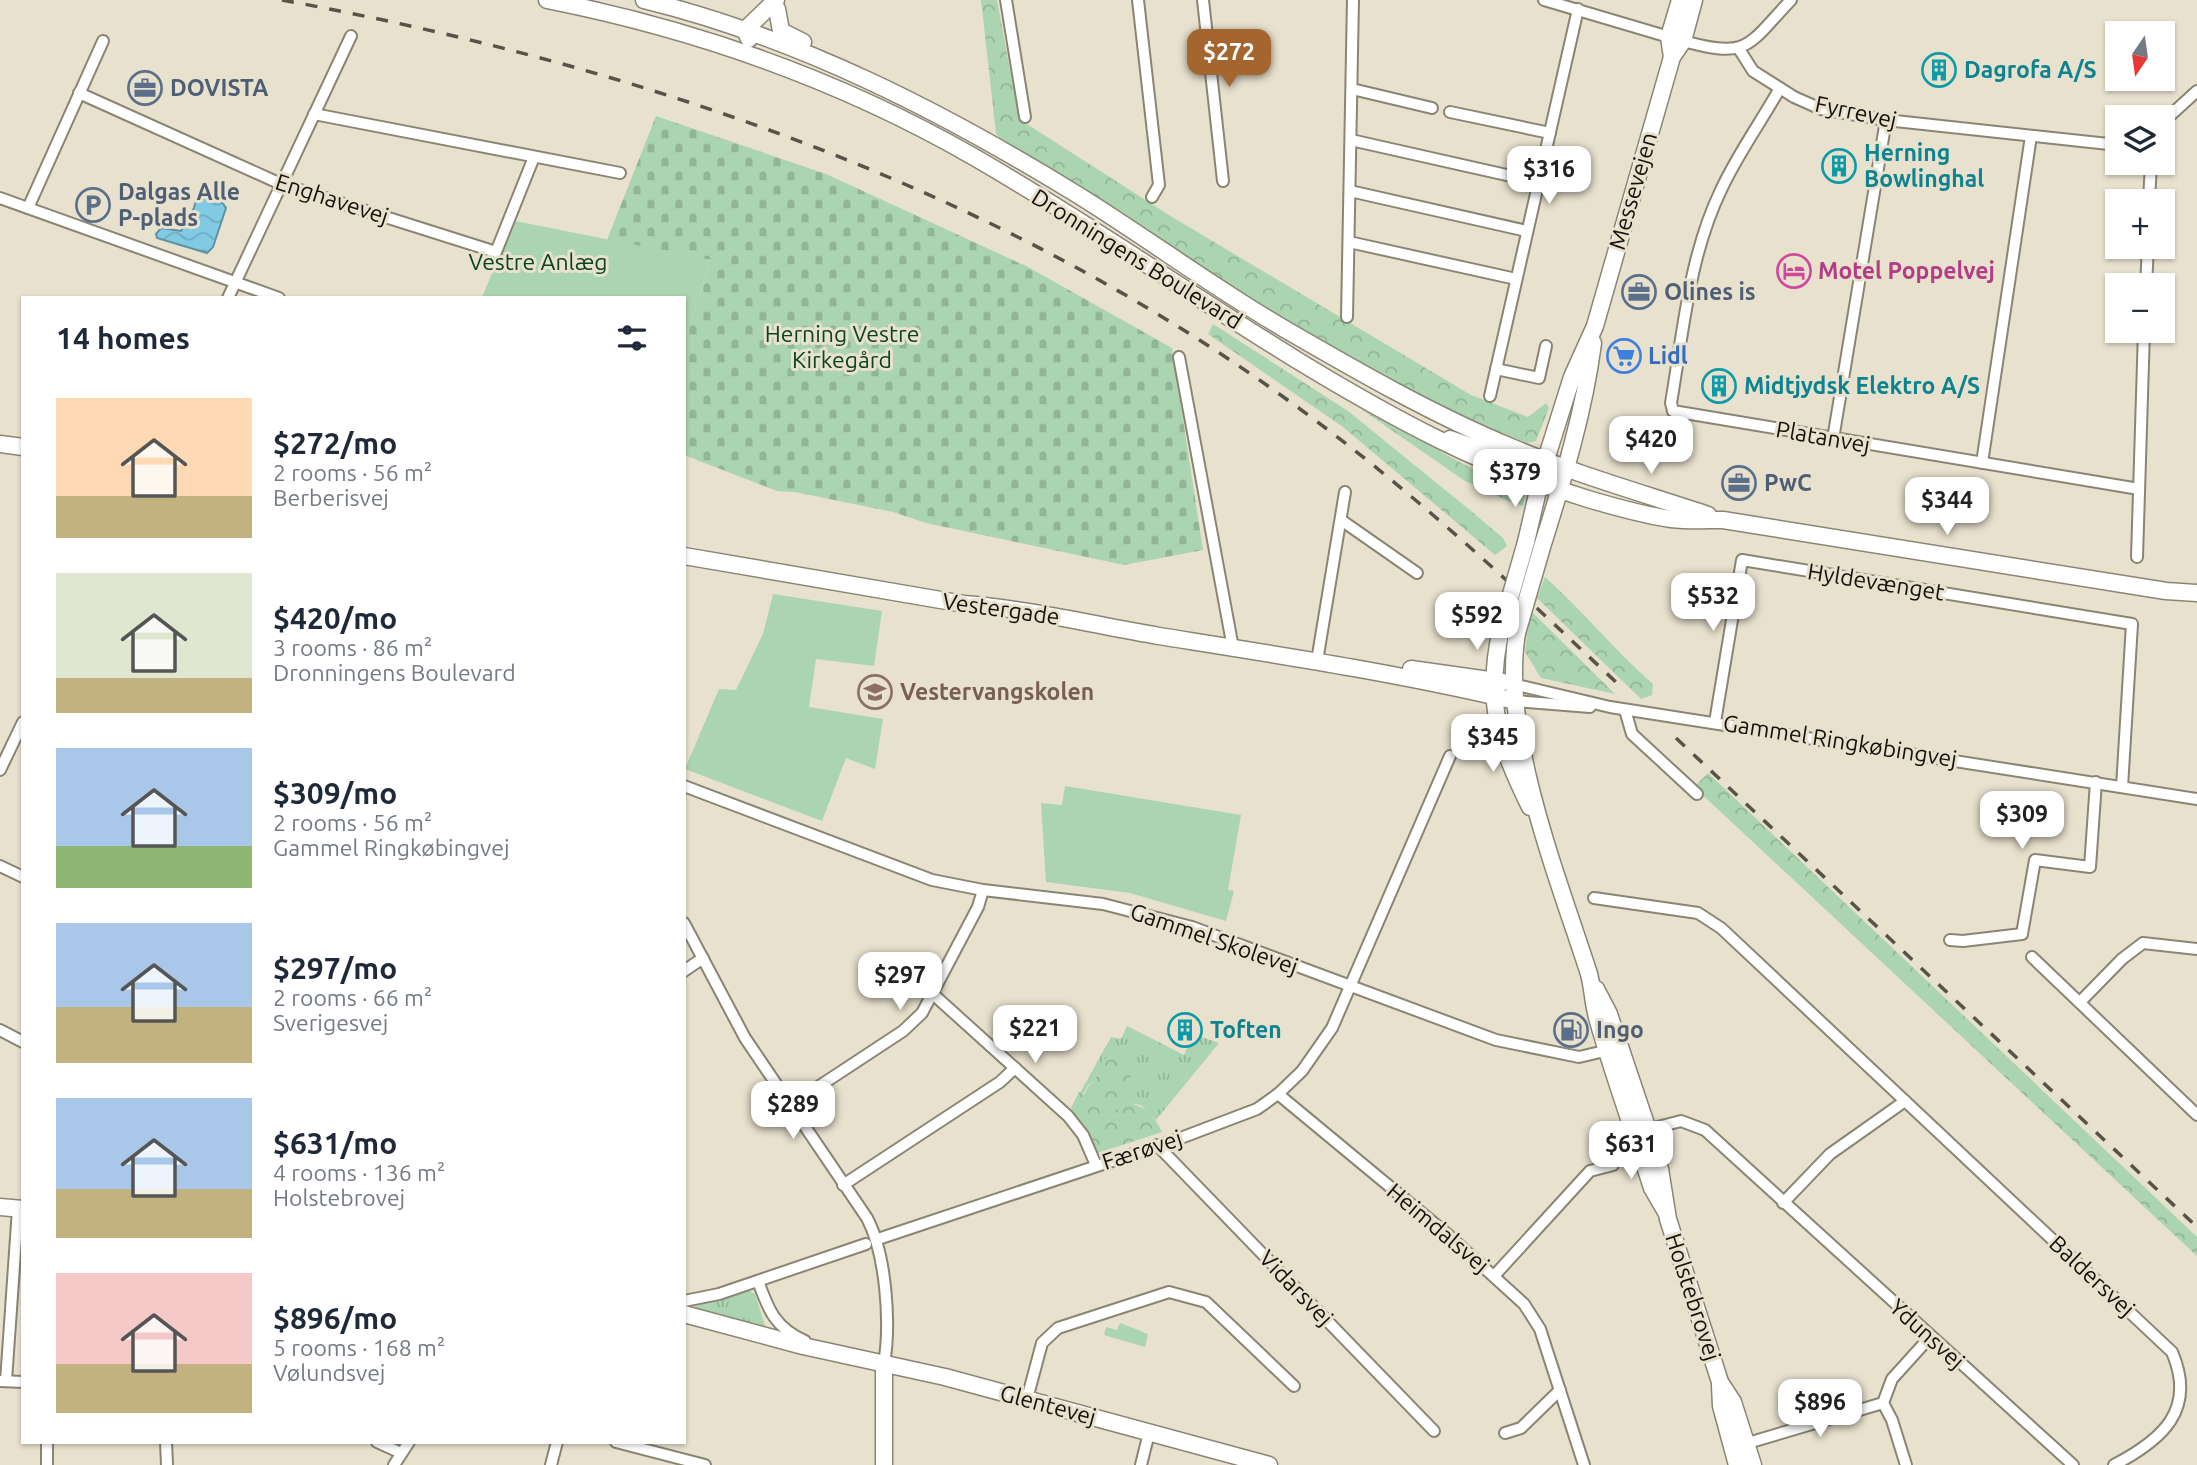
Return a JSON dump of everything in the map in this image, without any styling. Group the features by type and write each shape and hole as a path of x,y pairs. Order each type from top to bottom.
{"main road":[{"name":"Dronningens Boulevard","path":"547,0 654,24 740,50 821,81 918,127 1017,183 1350,392 1424,434 1464,442 1673,519 1723,520 2166,591 2197,599"},
{"name":"Dronningens Boulevard","path":"644,0 750,34 831,64 927,109 1028,165 1280,327 1553,476 1640,501 1676,504 1723,520"},
{"name":"Messevejen","path":"1553,476 1581,357 1595,326 1672,57 1680,0"},
{"name":"Messevejen","path":"1676,39 1694,0"},
{"path":"654,24 677,23 732,38 750,34 778,3"},
{"path":"778,3 781,31 821,50 831,64"},
{"path":"750,34 756,46 884,101 918,127"},
{"name":"Messevejen","path":"1553,476 1588,383 1595,326"},
{"path":"0,444 21,447"},
{"name":"Holstebrovej","path":"1545,838 1500,741 1509,631 1553,476"},
{"name":"Vestergade","path":"686,556 964,604 1003,606 1317,662 1358,668 1391,667 1504,692"},
{"name":"Dronningens Boulevard","path":"2166,591 2197,593"},
{"name":"Holstebrovej","path":"1504,692 1545,838 1590,978 1597,1018 1614,1048 1641,1131 1660,1169 1666,1212 1720,1382 1721,1406 1739,1446 1753,1465"},
{"path":"0,1208 20,1209"},
{"name":"Glentevej","path":"686,1315 1027,1399 1269,1465"},
{"path":"884,1364 884,1465"},
{"name":"Holstebrovej","path":"1737,1465 1739,1446"}],"street":[{"path":"1006,0 1025,117"},
{"path":"1139,0 1159,185 1152,197"},
{"path":"1203,0 1223,181"},
{"path":"1347,317 1353,0"},
{"path":"1544,0 1676,39 1727,51 1739,49 1753,40 1791,0"},
{"path":"1490,396 1550,132 1583,11 1592,0"},
{"path":"229,296 351,36"},
{"path":"28,208 103,41"},
{"name":"Fyrrevej","path":"1739,49 1753,71 1821,109 1886,120 2105,144"},
{"name":"Platanvej","path":"1780,88 1721,189 1707,225 1692,279 1671,403 1673,411 2139,489"},
{"path":"1352,89 1432,108"},
{"path":"2175,111 2197,91"},
{"name":"Enghavevej","path":"79,93 282,184 496,252 534,157"},
{"path":"1450,112 1550,132"},
{"path":"314,114 620,173"},
{"path":"1833,439 1886,120"},
{"path":"1982,463 2031,136"},
{"path":"1351,141 1538,182"},
{"path":"1350,191 1527,231"},
{"path":"0,198 274,296"},
{"path":"1349,242 1516,279"},
{"path":"2137,557 2144,343"},
{"path":"1496,369 1539,378 1546,346"},
{"path":"1179,357 1233,648"},
{"path":"1317,662 1345,492"},
{"path":"1341,520 1417,573"},
{"name":"Hyldevænget","path":"1716,722 1742,560 2132,624 2122,787"},
{"name":"Gammel Ringkøbingvej","path":"1504,692 1716,722 2197,799"},
{"name":"Gammel Ringkøbingvej","path":"1504,692 1610,707"},
{"path":"1625,710 1632,734 1697,794"},
{"path":"0,770 21,726"},
{"name":"Færøvej","path":"878,1240 1257,1109 1278,1094 1302,1072 1324,1041 1450,756"},
{"path":"1950,940 1963,942 2022,934 2035,860 2090,867 2096,782"},
{"name":"Gammel Skolevej","path":"686,787 932,880 983,890 1103,904 1192,926 1498,1041 1578,1057 1614,1048"},
{"path":"0,866 21,876"},
{"path":"789,1106 903,1031 934,995 978,907 983,890"},
{"name":"Baldersvej","path":"1594,898 1685,911 1710,920 1768,971 2172,1352 2181,1382 2175,1415 2156,1439 2114,1465"},
{"path":"686,927 745,1038 867,1218 878,1240 884,1264 884,1364"},
{"path":"2080,1002 2133,947 2143,943 2197,949"},
{"path":"2032,957 2197,1115"},
{"path":"686,970 703,958"},
{"path":"934,995 1068,1116 1083,1135 1096,1165"},
{"path":"0,1030 21,1041"},
{"path":"843,1185 1000,1082 1015,1068"},
{"name":"Heimdalsvej","path":"1278,1094 1524,1304 1540,1329 1584,1465"},
{"path":"1783,1203 1830,1154 1905,1101"},
{"name":"Ydunsvej","path":"1641,1131 1681,1121 1695,1124 2073,1465"},
{"name":"Vidarsvej","path":"1157,1145 1434,1431"},
{"path":"1494,1276 1590,1171 1613,1165"},
{"path":"20,1209 3,1381 21,1382"},
{"path":"686,1301 719,1294 866,1244"},
{"name":"Glentevej","path":"758,1281 771,1316 779,1325 794,1336 827,1350"},
{"path":"1027,1399 1042,1343 1058,1328 1169,1292 1206,1302 1294,1386"},
{"path":"1906,1465 1892,1420 1883,1403 1892,1379 1930,1337"},
{"path":"1505,1433 1521,1428 1560,1390"},
{"path":"1739,1446 1883,1403"},
{"path":"1141,1465 1149,1433"},
{"path":"47,1444 47,1465"},
{"path":"166,1444 167,1465"},
{"path":"381,1444 401,1453"},
{"path":"394,1465 408,1444"},
{"path":"551,1465 556,1444"},
{"path":"624,1444 705,1465"}],"green space":[{"path":"981,0 997,0 1019,119 1172,217 1471,395 1528,417 1546,403 1549,408 1536,441 1526,443 1450,410 1333,349 1001,140 996,133"},
{"name":"Herning Vestre Kirkegård","path":"656,116 826,174 1028,267 1172,348 1203,550 1124,565 926,523 893,512 795,492 777,491 686,456 686,336 711,260 607,240"},
{"name":"Vestre Anlæg","path":"515,221 711,260 686,336 686,296 482,296"},
{"path":"1213,324 1348,411 1503,538 1507,546 1495,555 1343,427 1208,334"},
{"path":"1361,409 1469,467 1520,488 1525,494 1523,506 1494,493 1488,477 1479,474 1476,486 1465,481"},
{"path":"1545,577 1653,684 1652,695 1641,699 1537,598"},
{"path":"773,594 882,611 874,666 816,659 809,707 883,719 875,769 846,758 822,821 686,769 719,689 736,690 763,634"},
{"path":"1530,610 1615,694 1541,678 1525,652"},
{"path":"1708,773 2197,1237 2197,1256 1694,787"},
{"path":"1065,786 1241,815 1228,890 1234,891 1226,921 1130,893 1046,882 1041,803 1062,805"},
{"path":"1127,1026 1184,1055 1193,1034 1219,1043 1156,1120 1141,1105 1126,1103 1112,1119 1107,1114 1136,1066 1100,1065 1095,1081 1088,1085 1083,1095 1080,1093 1111,1037 1121,1039"},
{"path":"1113,1049 1133,1051 1137,1066 1120,1095 1122,1101 1107,1115 1113,1118 1126,1103 1133,1104 1148,1112 1162,1132 1098,1153 1071,1108 1079,1092 1084,1095 1089,1085 1095,1081 1100,1065"},
{"path":"748,1290 755,1294 766,1329 688,1312 693,1307"},
{"path":"1120,1323 1148,1334 1145,1347 1104,1335 1106,1327 1117,1330"}],"water":[{"path":"205,190 217,195 226,208 213,247 207,253 157,238 156,234 161,228 181,231 194,208 198,192"}],"railway":[{"path":"282,0 417,28 551,61 684,101 815,147 942,201 1066,262 1186,331 1342,441 1464,542 1619,685"},
{"path":"1676,738 2197,1227"}],"place":[{"name":"Dagrofa A/S","path":"1939,70"},
{"name":"DOVISTA","path":"145,88"},
{"name":"Herning Bowlinghal","path":"1839,166"},
{"name":"Dalgas Alle P-plads","path":"93,205"},
{"name":"Motel Poppelvej","path":"1794,271"},
{"name":"Olines is","path":"1639,292"},
{"name":"Lidl","path":"1624,356"},
{"name":"Midtjydsk Elektro A/S","path":"1719,386"},
{"name":"PwC","path":"1739,483"},
{"name":"Vestervangskolen","path":"875,692"},
{"name":"Toften","path":"1185,1030"},
{"name":"Ingo","path":"1571,1030"}]}
